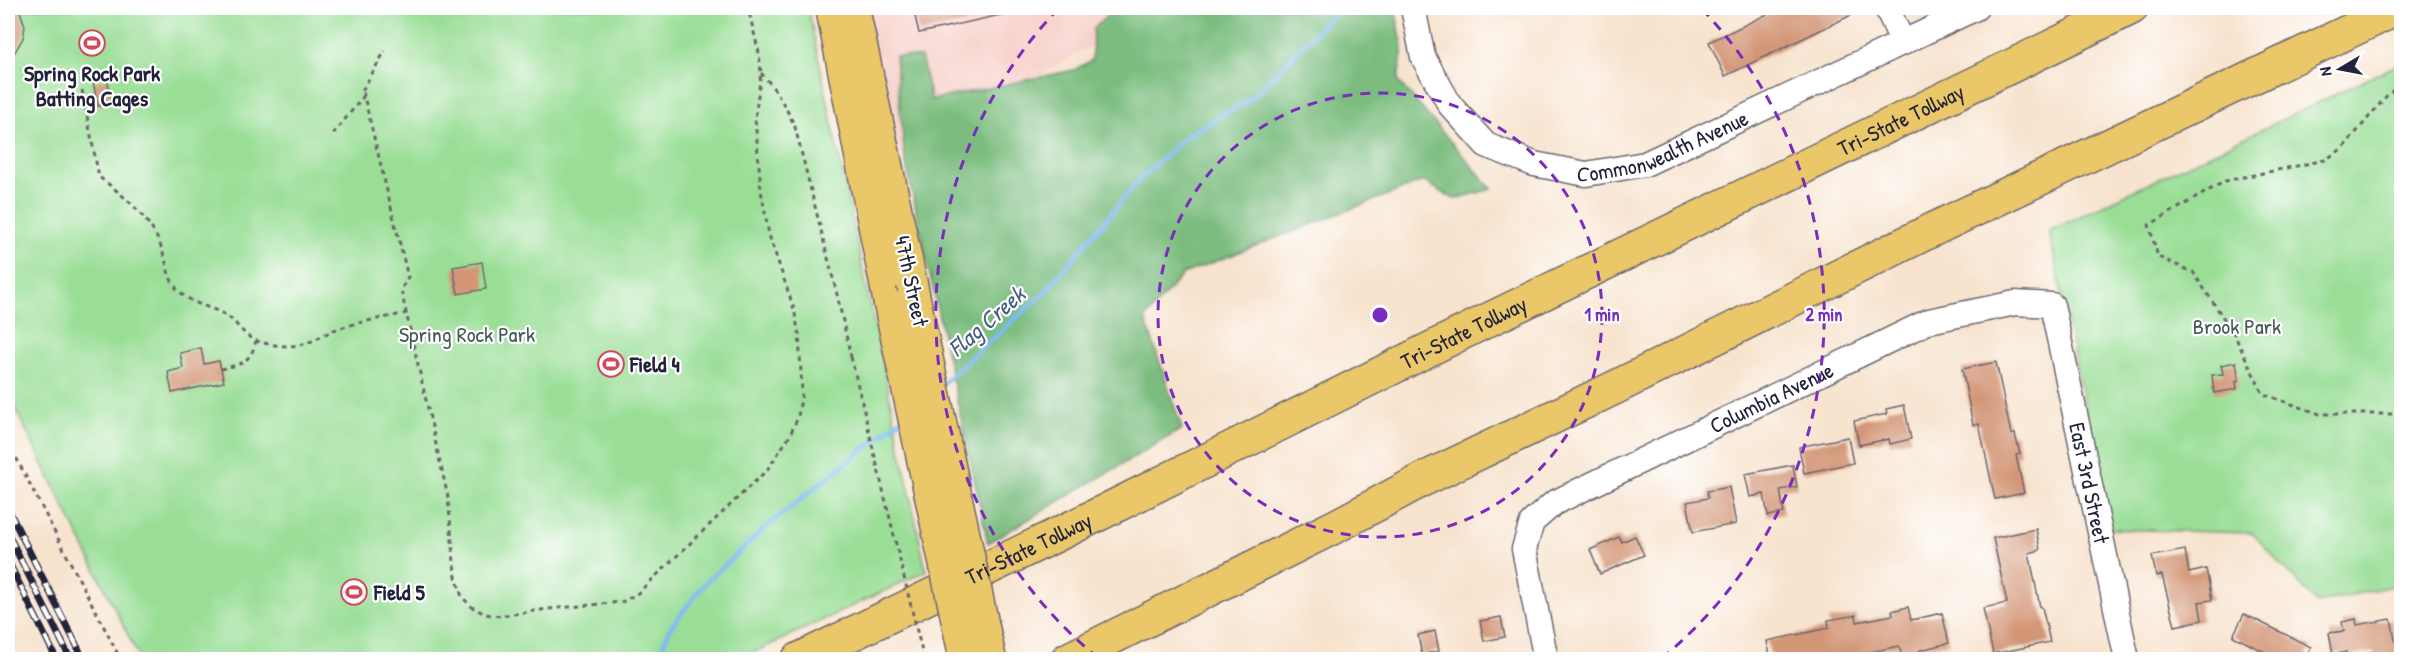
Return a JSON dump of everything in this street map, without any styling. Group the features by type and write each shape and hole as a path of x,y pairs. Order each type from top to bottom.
{"highway":[{"name":"Tri-State Tollway","path":"798,660 1079,524 1499,315 2131,8"},
{"path":"1067,660 1330,529 1424,479 1612,389 1934,229 2398,8"}],"main road":[{"name":"47th Street","path":"831,8 889,304 965,660"},
{"name":"47th Street","path":"854,8 991,660"}],"street":[{"name":"Commonwealth Avenue","path":"1413,8 1423,57 1450,105 1486,145 1534,165 1587,174 1645,164 1976,8"},
{"path":"1887,8 1903,43"},
{"name":"Columbia Avenue","path":"1546,660 1524,549 1532,522 1554,503 1929,321 2015,303 2052,305"},
{"name":"East 3rd Street","path":"2052,305 2127,660"}],"path":[{"path":"363,92 408,277 401,290 448,497 455,573 462,597 479,610 500,616 605,604 631,598 767,470 789,436 798,417 802,382 799,334 794,309 769,235 756,142 755,118 761,73 759,53 748,8"},
{"path":"333,134 363,97 366,82 385,51"},
{"path":"761,73 772,84 785,104 795,127 839,299 924,660"},
{"path":"2402,85 2389,93 2343,148 2325,160 2225,182 2150,225 2158,257 2193,272 2234,334 2263,394 2320,414 2402,414"},
{"path":"82,90 99,177 127,199 149,225 164,253 174,287 195,303 226,315 256,341 294,345 306,343 328,331 407,313"},
{"path":"221,369 251,356 256,341"},
{"path":"8,442 121,660"}],"shaded area":[{"path":"853,8 1119,8 1098,42 892,160"}],"green space":[{"name":"Spring Rock Park","path":"8,8 808,8 926,571 740,659 140,659 8,394"},
{"path":"1116,8 1395,8 1403,48 1398,81 1492,189 1454,199 1423,181 1183,274 1145,318 1182,429 988,543 905,160 895,56 921,57 931,100 1074,70 1092,60 1093,29"},
{"name":"Brook Park","path":"2401,63 2401,584 2317,603 2252,533 2109,529 2049,231"}],"building":[{"path":"8,8 19,8 25,26 23,38 8,64"},
{"path":"913,8 1004,8 1005,14 919,33"},
{"path":"1780,8 1866,8 1725,76 1709,42"},
{"path":"107,79 112,103 98,106 93,82"},
{"path":"482,262 486,289 458,294 453,267"},
{"path":"201,348 204,364 219,361 224,382 172,393 168,372 183,368 180,353"},
{"path":"1996,362 2011,434 2015,434 2020,454 2016,455 2024,493 1995,499 1979,424 1973,425 1962,369"},
{"path":"2236,362 2239,381 2236,381 2237,389 2214,393 2212,375 2223,374 2221,365"},
{"path":"1904,405 1911,439 1890,444 1889,439 1859,445 1854,421 1887,414 1886,409"},
{"path":"1848,437 1853,463 1804,473 1799,447"},
{"path":"1793,465 1797,487 1780,490 1784,513 1768,516 1764,494 1750,497 1745,474"},
{"path":"1729,487 1736,524 1693,532 1687,502 1708,498 1707,491"},
{"path":"2036,529 2040,550 2029,553 2050,642 1993,654 1983,608 2007,603 1993,538"},
{"path":"1635,536 1644,555 1600,574 1590,550 1619,537 1622,542"},
{"path":"2185,550 2189,573 2206,569 2212,600 2199,602 2202,620 2175,626 2162,575 2156,576 2152,556"},
{"path":"1908,607 1911,620 1942,613 1949,643 1920,650 1921,656 1903,660 1899,646 1855,655 1856,660 1771,660 1767,641 1829,628 1828,620 1856,615 1857,622 1893,615 1892,611"},
{"path":"2244,614 2311,647 2305,660 2281,660 2233,636"},
{"path":"1501,617 1505,637 1484,641 1480,621"},
{"path":"2356,619 2357,625 2391,619 2398,655 2375,660 2374,652 2347,657 2346,652 2333,654 2329,633 2344,631 2342,622"},
{"path":"1435,631 1439,651 1422,655 1418,635"}],"waterway":[{"name":"Flag Creek","path":"944,382 1043,294 1141,178 1188,135 1252,98 1339,8"},
{"name":"Flag Creek","path":"657,660 670,628 705,583 772,522 903,418"}],"railway":[{"path":"8,509 84,660"},
{"path":"8,534 71,660"},
{"path":"8,561 57,660"}],"place":[{"name":"Spring Rock Park Batting Cages","path":"92,43"},
{"name":"Field 4","path":"611,364"},
{"name":"Field 5","path":"354,592"}]}
